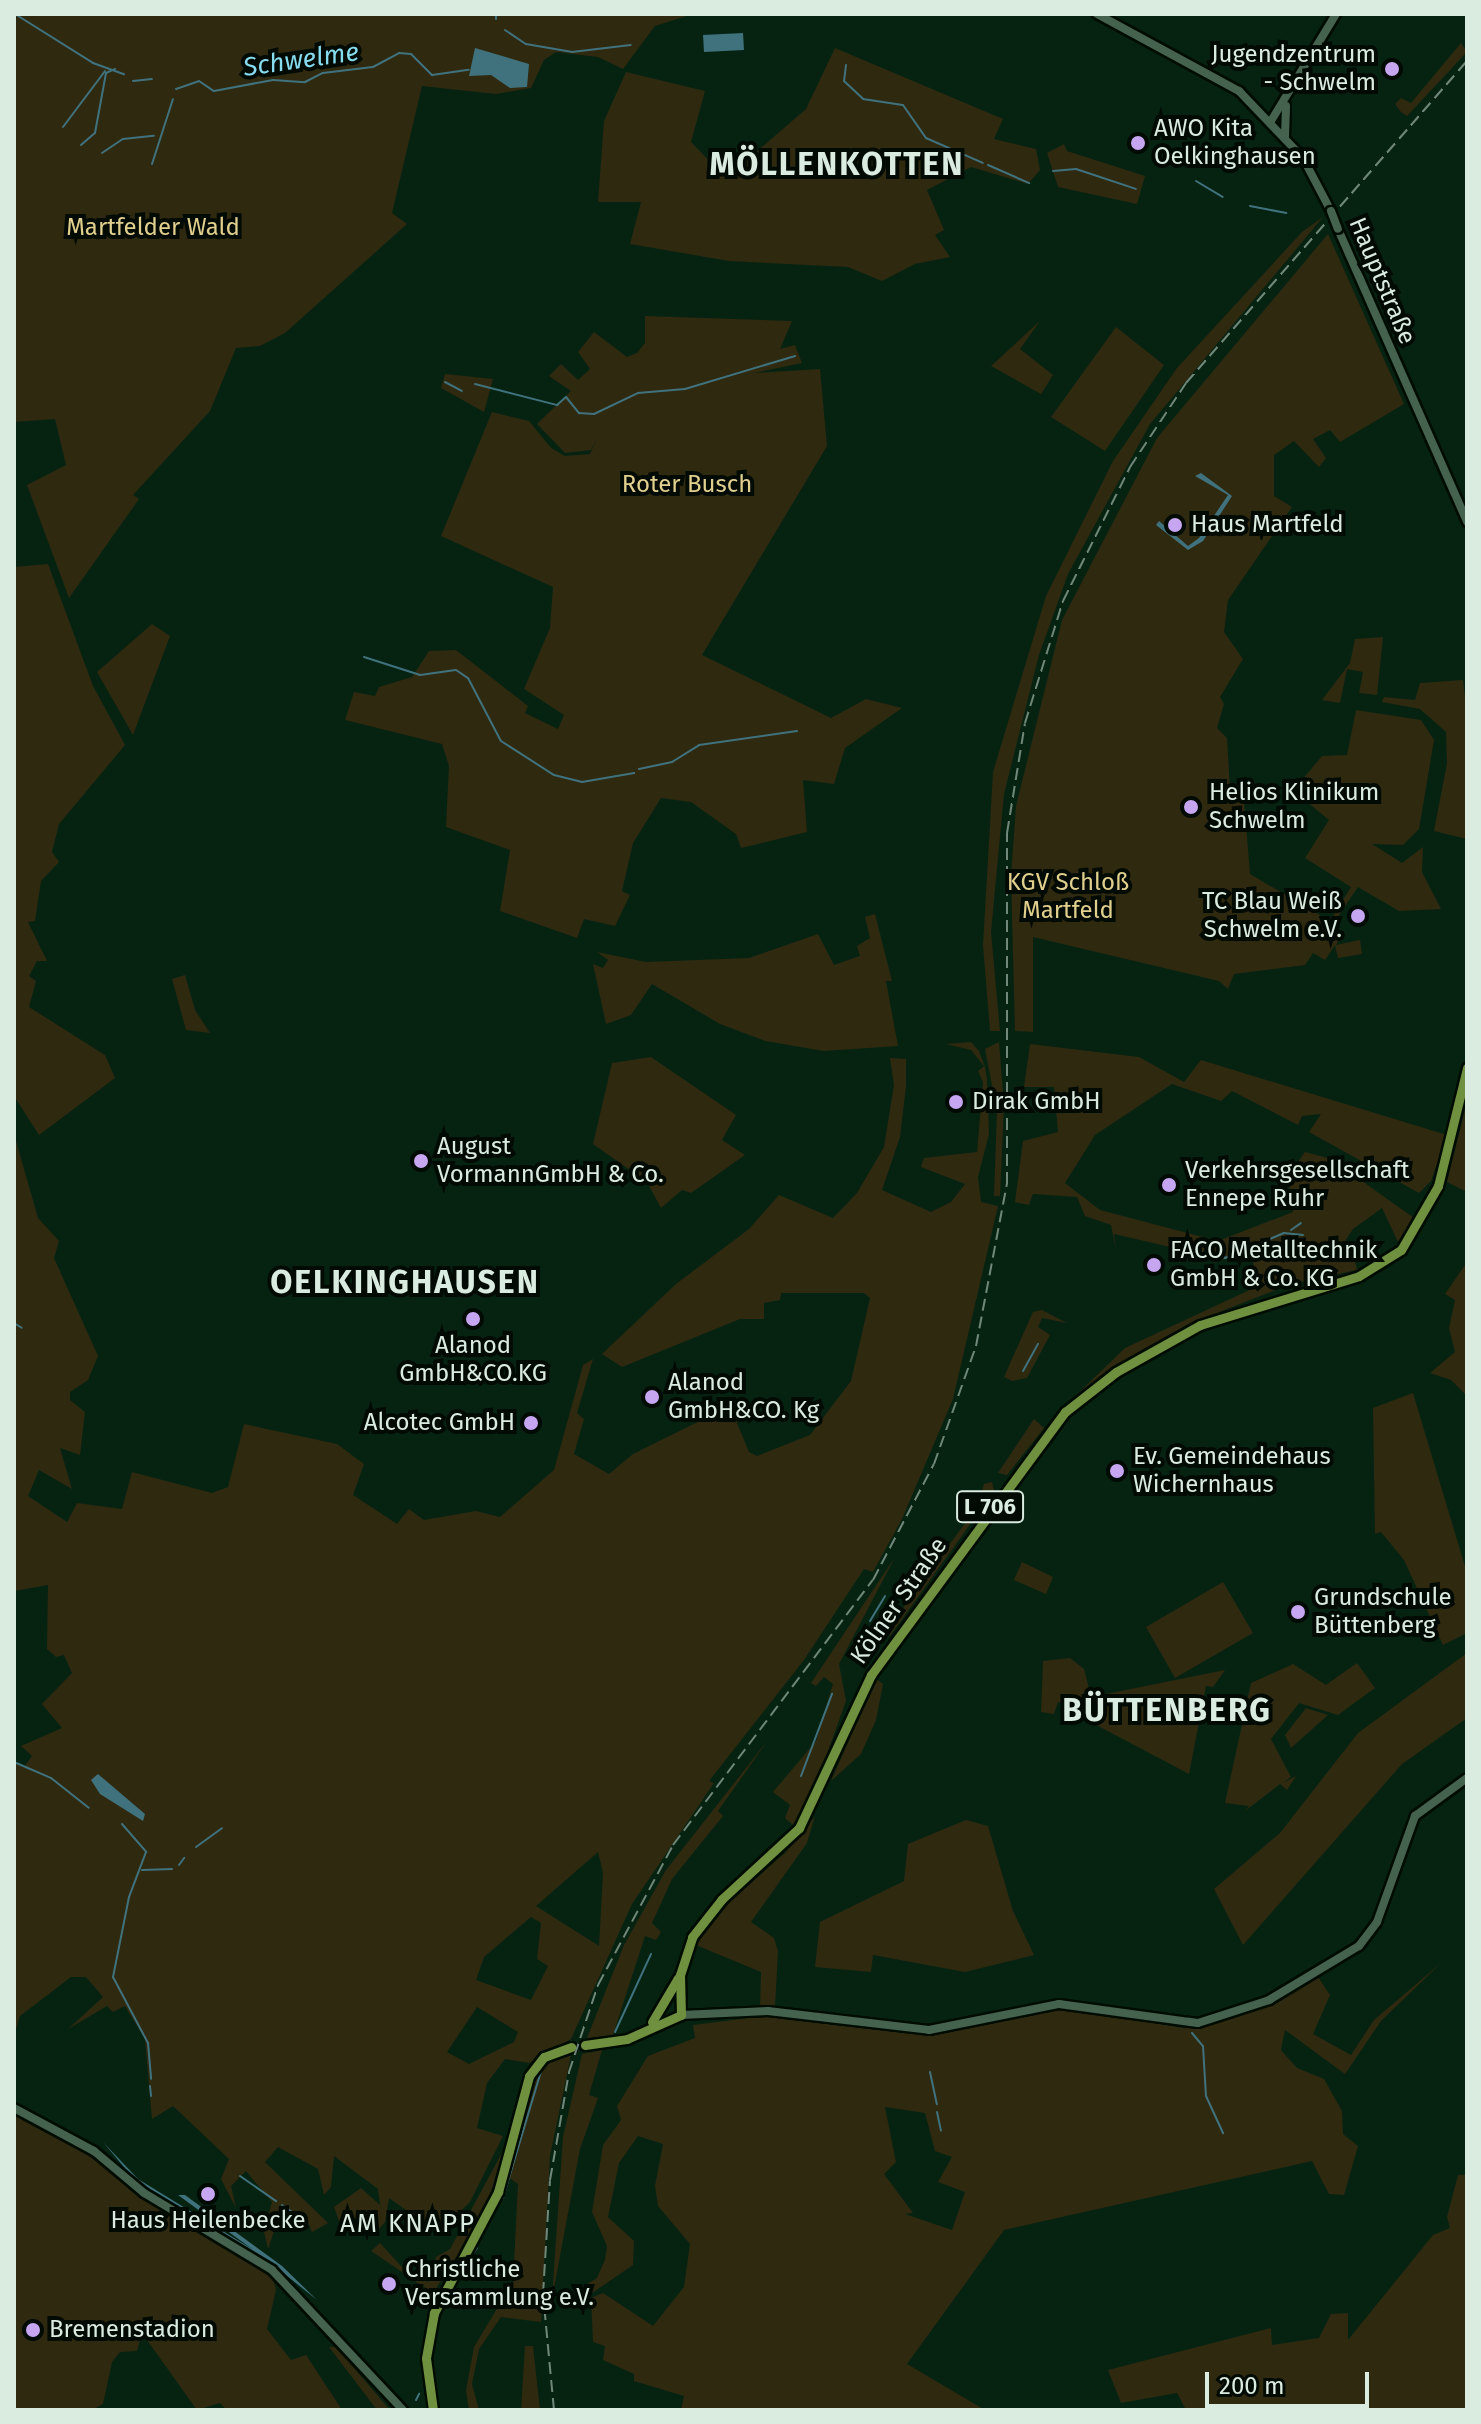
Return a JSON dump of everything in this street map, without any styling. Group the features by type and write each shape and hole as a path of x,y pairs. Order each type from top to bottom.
{"main road":[{"name":"Hauptstraße","path":"1097,14 1239,91 1286,137 1331,211 1465,506 1467,522"},
{"path":"1271,121 1287,101 1336,14"},
{"path":"1286,137 1287,101"},
{"name":"Kölner Straße","path":"650,2025 680,1975 692,1937 708,1914 805,1819 871,1675 1055,1423 1108,1377 1200,1325 1359,1276 1394,1257 1421,1222 1438,1186 1467,1068"},
{"path":"669,1994 682,2007 708,2016 768,2011 929,2030 1059,2004 1183,2025 1212,2018 1269,2000 1359,1946 1374,1929 1415,1816 1467,1778"},
{"name":"Kölner Straße","path":"680,1975 682,2007"},
{"path":"585,2045 627,2039 682,2007"},
{"path":"661,2009 668,2017"},
{"path":"433,2410 426,2358 434,2313 498,2192 529,2076 544,2057 571,2047"},
{"path":"14,2108 94,2151 144,2193 272,2270 403,2410"}],"green space":[{"name":"Martfelder Wald","path":"14,14 693,14 655,26 623,69 598,57 556,52 544,60 531,88 496,94 422,86 392,213 407,224 285,333 260,346 236,348 210,411 133,495 139,499 69,598 27,485 66,465 55,419 14,422"},
{"path":"1461,43 1467,52 1407,116 1401,112 1395,104 1401,98 1411,103"},
{"path":"835,48 1003,119 994,139 1036,149 1040,170 1028,184 971,167 927,190 944,230 935,235 950,257 915,264 882,281 848,267 729,261 630,244 641,202 598,202 604,121 626,72 705,91 691,142 726,178 806,109"},
{"path":"1064,144 1067,151 1145,176 1137,204 1058,187 1047,153"},
{"path":"1323,217 1150,424 1068,574 1039,655 1004,794 991,932 1000,1031 990,1031 983,945 993,772 1046,596 1113,461 1177,368 1302,232"},
{"name":"KGV Schloß Martfeld","path":"1328,234 1404,404 1340,442 1330,430 1313,439 1326,458 1319,467 1294,441 1274,455 1274,496 1292,507 1228,600 1224,632 1243,659 1220,697 1224,704 1217,728 1227,738 1230,788 1244,800 1250,874 1330,921 1351,887 1305,858 1329,820 1295,792 1297,786 1322,756 1347,755 1356,710 1421,720 1434,740 1419,829 1403,845 1372,844 1402,863 1423,847 1422,872 1441,909 1399,911 1358,887 1330,928 1341,935 1336,945 1360,940 1362,954 1338,958 1335,945 1325,960 1313,953 1305,965 1234,974 1228,989 1219,981 1033,937 1033,1032 1015,1031 1011,876 1016,806 1062,620 1157,438"},
{"name":"Roter Busch","path":"645,316 792,321 780,349 795,345 802,363 754,373 820,369 827,446 702,655 831,718 866,699 902,708 845,748 834,784 803,780 807,832 741,848 736,834 691,802 661,798 633,843 622,891 630,895 615,926 584,919 577,938 500,911 510,850 446,827 449,766 442,744 345,720 354,692 375,696 379,687 412,677 429,651 456,650 528,706 525,713 558,729 564,715 524,689 550,628 553,587 441,536 492,412 529,421 551,448 565,456 590,454 597,438 591,450 565,453 537,424 571,391 549,376 561,364 578,380 590,369 578,352 594,332 627,357 637,353 645,343"},
{"path":"1040,321 1020,349 1053,375 1041,394 991,366"},
{"path":"1116,327 1164,365 1105,451 1051,417"},
{"path":"445,374 493,379 484,412 441,388"},
{"path":"48,564 93,686 125,745 59,824 52,852 59,862 41,881 35,921 28,922 47,961 37,961 29,976 36,981 29,1007 105,1055 115,1078 39,1135 14,1096 14,567"},
{"path":"152,624 170,636 133,735 97,672"},
{"path":"1383,637 1377,695 1359,693 1363,672 1347,669 1340,703 1322,700 1350,663 1355,639"},
{"path":"1463,680 1467,714 1467,839 1434,831 1447,763 1446,732 1420,709 1382,702 1384,697 1415,700 1420,683"},
{"path":"875,914 892,981 886,981 898,1046 824,1051 765,1041 720,1024 652,984 631,1015 606,1024 593,964 603,968 608,960 597,952 646,962 749,958 818,934 834,965 860,956 857,946 870,938 865,917"},
{"path":"185,975 195,1010 210,1033 186,1030 172,979"},
{"path":"971,1042 979,1051 985,1067 989,1134 978,1177 981,1202 998,1206 953,1399 902,1519 873,1572 864,1569 804,1660 709,1781 714,1783 632,1904 571,2039 529,2063 505,2059 487,2083 477,2128 503,2136 470,2202 438,2233 389,2198 385,2222 373,2236 360,2215 342,2229 334,2207 361,2188 380,2205 378,2189 334,2156 331,2187 324,2195 318,2169 278,2147 265,2162 328,2223 312,2232 305,2215 297,2212 274,2231 268,2249 264,2232 272,2202 246,2171 231,2186 236,2208 221,2179 229,2159 173,2106 152,2119 145,2039 125,2006 113,2012 107,2006 68,2029 103,1997 86,1977 71,1977 20,2016 14,2036 14,1763 24,1767 32,1756 21,1746 62,1728 42,1704 72,1673 64,1655 56,1657 47,1649 48,1585 14,1591 14,1134 38,1218 59,1241 54,1258 98,1356 88,1380 70,1392 70,1400 85,1412 80,1455 60,1448 72,1489 39,1470 28,1496 67,1522 77,1503 122,1509 132,1472 212,1493 228,1487 244,1424 337,1444 364,1464 353,1495 397,1524 409,1509 424,1520 476,1511 500,1517 554,1470 583,1365 593,1359 577,1413 584,1419 574,1454 609,1474 633,1454 730,1406 749,1452 757,1456 810,1435 851,1381 870,1298 864,1293 781,1293 780,1300 764,1303 764,1319 740,1319 622,1367 602,1354 676,1284 749,1229 779,1195 833,1218 857,1193 884,1147 894,1085 890,1058 906,1059 906,1086 900,1137 882,1190 931,1212 951,1202 965,1184 921,1167 924,1158 977,1152 983,1082 978,1071 984,1066 971,1050 946,1044","holes":["598,1852 603,1873 599,1946 536,1906","531,1917 541,1923 537,1959 548,1966 531,2000 476,1980 484,1957","477,2007 518,2032 514,2042 469,2064 447,2052"]},
{"path":"999,1042 1004,1105 1000,1196 994,1196 997,1111 985,1049"},
{"path":"1030,1044 1139,1057 1184,1082 1201,1060 1447,1135 1431,1181 1419,1193 1309,1132 1321,1114 1302,1116 1298,1125 1232,1091 1221,1101 1172,1084 1095,1135 1065,1183 1100,1210 1218,1241 1293,1212 1286,1161 1298,1162 1305,1152 1331,1159 1414,1218 1398,1242 1382,1208 1353,1229 1339,1250 1354,1257 1357,1270 1291,1284 1191,1323 1126,1359 1067,1404 1125,1348 1256,1287 1253,1259 1246,1252 1214,1263 1209,1256 1114,1234 1116,1250 1111,1225 1085,1216 1077,1197 1033,1194 1029,1205 1015,1202 1023,1141 1058,1132 1054,1087 1024,1087"},
{"path":"651,1057 736,1115 722,1140 745,1155 691,1193 682,1190 661,1208 647,1182 593,1144 612,1063"},
{"path":"1467,1102 1467,1192 1447,1182"},
{"path":"1467,1262 1467,1396 1451,1380 1430,1373 1455,1352 1449,1328 1455,1300 1445,1294"},
{"path":"1042,1310 1067,1323 1042,1318 1038,1327 1050,1335 1027,1378 1012,1381 1004,1377 1033,1312"},
{"path":"1413,1393 1467,1573 1467,1633 1443,1645 1404,1560 1381,1532 1375,1534 1373,1408"},
{"path":"1034,1419 1044,1428 1007,1475 998,1473"},
{"path":"992,1482 994,1491 890,1636 885,1633 979,1504 984,1484"},
{"path":"895,1557 839,1664 846,1701 814,1790 793,1825 785,1818 790,1805 773,1792 816,1741 833,1684 824,1677 816,1686 811,1683"},
{"path":"1022,1562 1053,1577 1046,1594 1014,1580"},
{"path":"1223,1582 1253,1633 1175,1678 1146,1627"},
{"path":"1467,1653 1467,1718 1402,1764 1243,1945 1214,1889 1280,1833 1358,1733"},
{"path":"1070,1658 1084,1669 1090,1692 1101,1695 1225,1670 1213,1687 1206,1686 1189,1774 1068,1710 1074,1707 1058,1702 1054,1714 1041,1712 1043,1661"},
{"path":"1357,1663 1375,1688 1338,1715 1299,1703 1271,1739 1291,1777 1283,1783 1296,1776 1287,1790 1280,1784 1245,1811 1249,1806 1225,1803 1251,1683 1293,1664 1326,1685"},
{"path":"876,1679 883,1684 876,1720 861,1754 831,1781"},
{"path":"1306,1708 1328,1715 1291,1748 1285,1735"},
{"path":"768,1740 718,1811 723,1816 672,1879 652,1923 661,1932 656,1940 645,1936 613,2035 587,2038 624,1945 666,1870"},
{"path":"815,1816 807,1843 751,1922 774,1938 778,1951 775,2007 760,2007 761,1972 696,1945 724,1906 785,1853"},
{"path":"966,1820 988,1826 1013,1911 1034,1955 965,1972 873,1955 871,1972 815,1967 820,1922 904,1881 908,1844"},
{"path":"1441,1963 1381,2021 1345,2074 1285,2030 1281,2050 1297,2068 1324,2079 1342,2111 1343,2134 1358,2146 1344,2195 1329,2194 1312,2161 1004,2230 907,2364 985,2410 681,2410 684,2396 634,2381 634,2374 603,2360 605,2346 593,2342 591,2298 603,2293 653,2326 684,2287 690,2244 658,2206 655,2186 663,2144 638,2136 619,2163 608,2217 634,2241 633,2265 589,2295 581,2288 597,2278 605,2260 607,2246 592,2212 603,2145 621,2120 617,2106 648,2056 695,2038 693,2025 771,2015 936,2034 1065,2007 1183,2028 1266,2005 1318,1977 1330,1995 1313,2034 1351,2055 1374,2020","holes":["885,2107 925,2113 935,2151 952,2157 938,2182 965,2192 952,2230 905,2214 913,2213 884,2174 896,2162"]},
{"path":"602,2050 589,2095 598,2098 580,2149 552,2299 563,2137 582,2054"},
{"path":"571,2055 550,2156 541,2322 501,2317 479,2349 472,2384 479,2410 469,2410 466,2390 474,2347 513,2282 518,2184 508,2177 528,2096 541,2066"},
{"path":"14,2115 91,2153 152,2204 271,2272 276,2290 267,2329 291,2360 306,2355 342,2410 227,2410 220,2403 197,2410 142,2333 137,2351 120,2352 112,2362 103,2404 92,2410 14,2410"},
{"path":"504,2149 484,2215 433,2293 371,2251 380,2243 402,2267 428,2282 436,2257 450,2249"},
{"path":"1458,2175 1467,2175 1467,2410 1186,2410 1177,2393 1121,2403 1108,2370 1271,2328 1272,2345 1319,2338 1331,2314 1348,2313 1348,2340 1433,2235 1450,2228 1447,2217"},
{"path":"525,2346 533,2346 540,2410 521,2410"},
{"path":"329,2347 336,2347 390,2410 377,2410"}],"water":[{"path":"743,33 744,50 704,52 703,35"},
{"path":"475,48 529,64 527,87 510,88 491,75 469,76"},
{"path":"1201,473 1232,496 1203,541 1188,550 1156,525 1159,521 1188,546 1199,538 1228,495 1195,476"},
{"path":"98,1774 145,1814 143,1821 100,1794 91,1780"},
{"path":"103,2142 138,2179 252,2249 178,2195 185,2195 282,2266 317,2300 271,2263 139,2185"}],"waterway":[{"name":"Schwelme","path":"15,14 93,63 124,74"},
{"path":"496,14 496,19"},
{"name":"Schwelme","path":"505,30 526,44 572,52 631,45"},
{"name":"Schwelme","path":"176,89 199,81 214,91 273,80 305,82 323,73 373,67 399,53 411,54 432,75 469,70"},
{"name":"Schwelme","path":"846,65 844,81 863,99 903,105 926,138 983,163"},
{"name":"Schwelme","path":"81,145 95,133 106,73 115,69"},
{"name":"Schwelme","path":"63,127 105,71"},
{"name":"Schwelme","path":"133,81 152,79"},
{"name":"Schwelme","path":"152,164 173,99"},
{"name":"Schwelme","path":"102,153 123,139 154,136"},
{"name":"Schwelme","path":"988,165 1029,183"},
{"name":"Schwelme","path":"1053,171 1076,169 1136,189"},
{"name":"Schwelme","path":"1196,181 1223,197"},
{"name":"Schwelme","path":"1250,206 1286,213"},
{"path":"475,384 557,405 566,397 579,413 594,414 638,393 685,389 795,356"},
{"path":"445,382 462,391"},
{"path":"364,657 420,675 456,670 468,678 501,741 554,775 582,782 634,773"},
{"path":"639,769 672,762 699,745 797,731"},
{"path":"1291,1230 1301,1223"},
{"path":"1200,1252 1225,1258 1284,1233 1303,1235"},
{"path":"14,1323 22,1328"},
{"path":"1023,1371 1038,1344"},
{"path":"870,1621 885,1596"},
{"path":"801,1776 832,1694"},
{"path":"14,1762 51,1778 89,1808"},
{"path":"122,1824 146,1852 129,1897 113,1977 148,2043 151,2079"},
{"path":"196,1847 222,1828"},
{"path":"179,1865 184,1858"},
{"path":"142,1870 172,1869"},
{"path":"615,2032 651,1954"},
{"path":"1192,2033 1203,2046 1206,2096 1223,2133"},
{"path":"503,2198 542,2068"},
{"path":"930,2072 937,2104"},
{"path":"150,2086 151,2096"},
{"path":"937,2112 941,2131"},
{"path":"240,2176 276,2201"},
{"path":"282,2205 295,2214"},
{"path":"462,2270 477,2248"},
{"path":"416,2400 419,2394"}],"railway":[{"path":"554,2410 543,2294 550,2180 569,2072 598,1985 673,1845 873,1580 934,1464 976,1346 1007,1184 1007,833 1025,723 1063,601 1130,467 1186,383 1467,61"}],"place":[{"name":"Jugendzentrum - Schwelm","path":"1392,69"},
{"name":"AWO Kita Oelkinghausen","path":"1138,143"},
{"name":"Haus Martfeld","path":"1175,525"},
{"name":"Helios Klinikum Schwelm","path":"1191,807"},
{"name":"TC Blau Weiß Schwelm e.V.","path":"1358,916"},
{"name":"Dirak GmbH","path":"956,1102"},
{"name":"August VormannGmbH & Co.","path":"421,1161"},
{"name":"Verkehrsgesellschaft Ennepe Ruhr","path":"1169,1185"},
{"name":"FACO Metalltechnik GmbH & Co. KG","path":"1154,1265"},
{"name":"Alanod GmbH&CO.KG","path":"473,1319"},
{"name":"Alanod GmbH&CO. Kg","path":"652,1397"},
{"name":"Alcotec GmbH","path":"531,1423"},
{"name":"Ev. Gemeindehaus Wichernhaus","path":"1117,1471"},
{"name":"Grundschule Büttenberg","path":"1298,1612"},
{"name":"Haus Heilenbecke","path":"208,2194"},
{"name":"Christliche Versammlung e.V.","path":"389,2284"},
{"name":"Bremenstadion","path":"33,2330"}],"district":[{"name":"MÖLLENKOTTEN","path":"837,164"},
{"name":"OELKINGHAUSEN","path":"405,1282"},
{"name":"BÜTTENBERG","path":"1167,1710"},
{"name":"AM KNAPP","path":"408,2224"}]}
